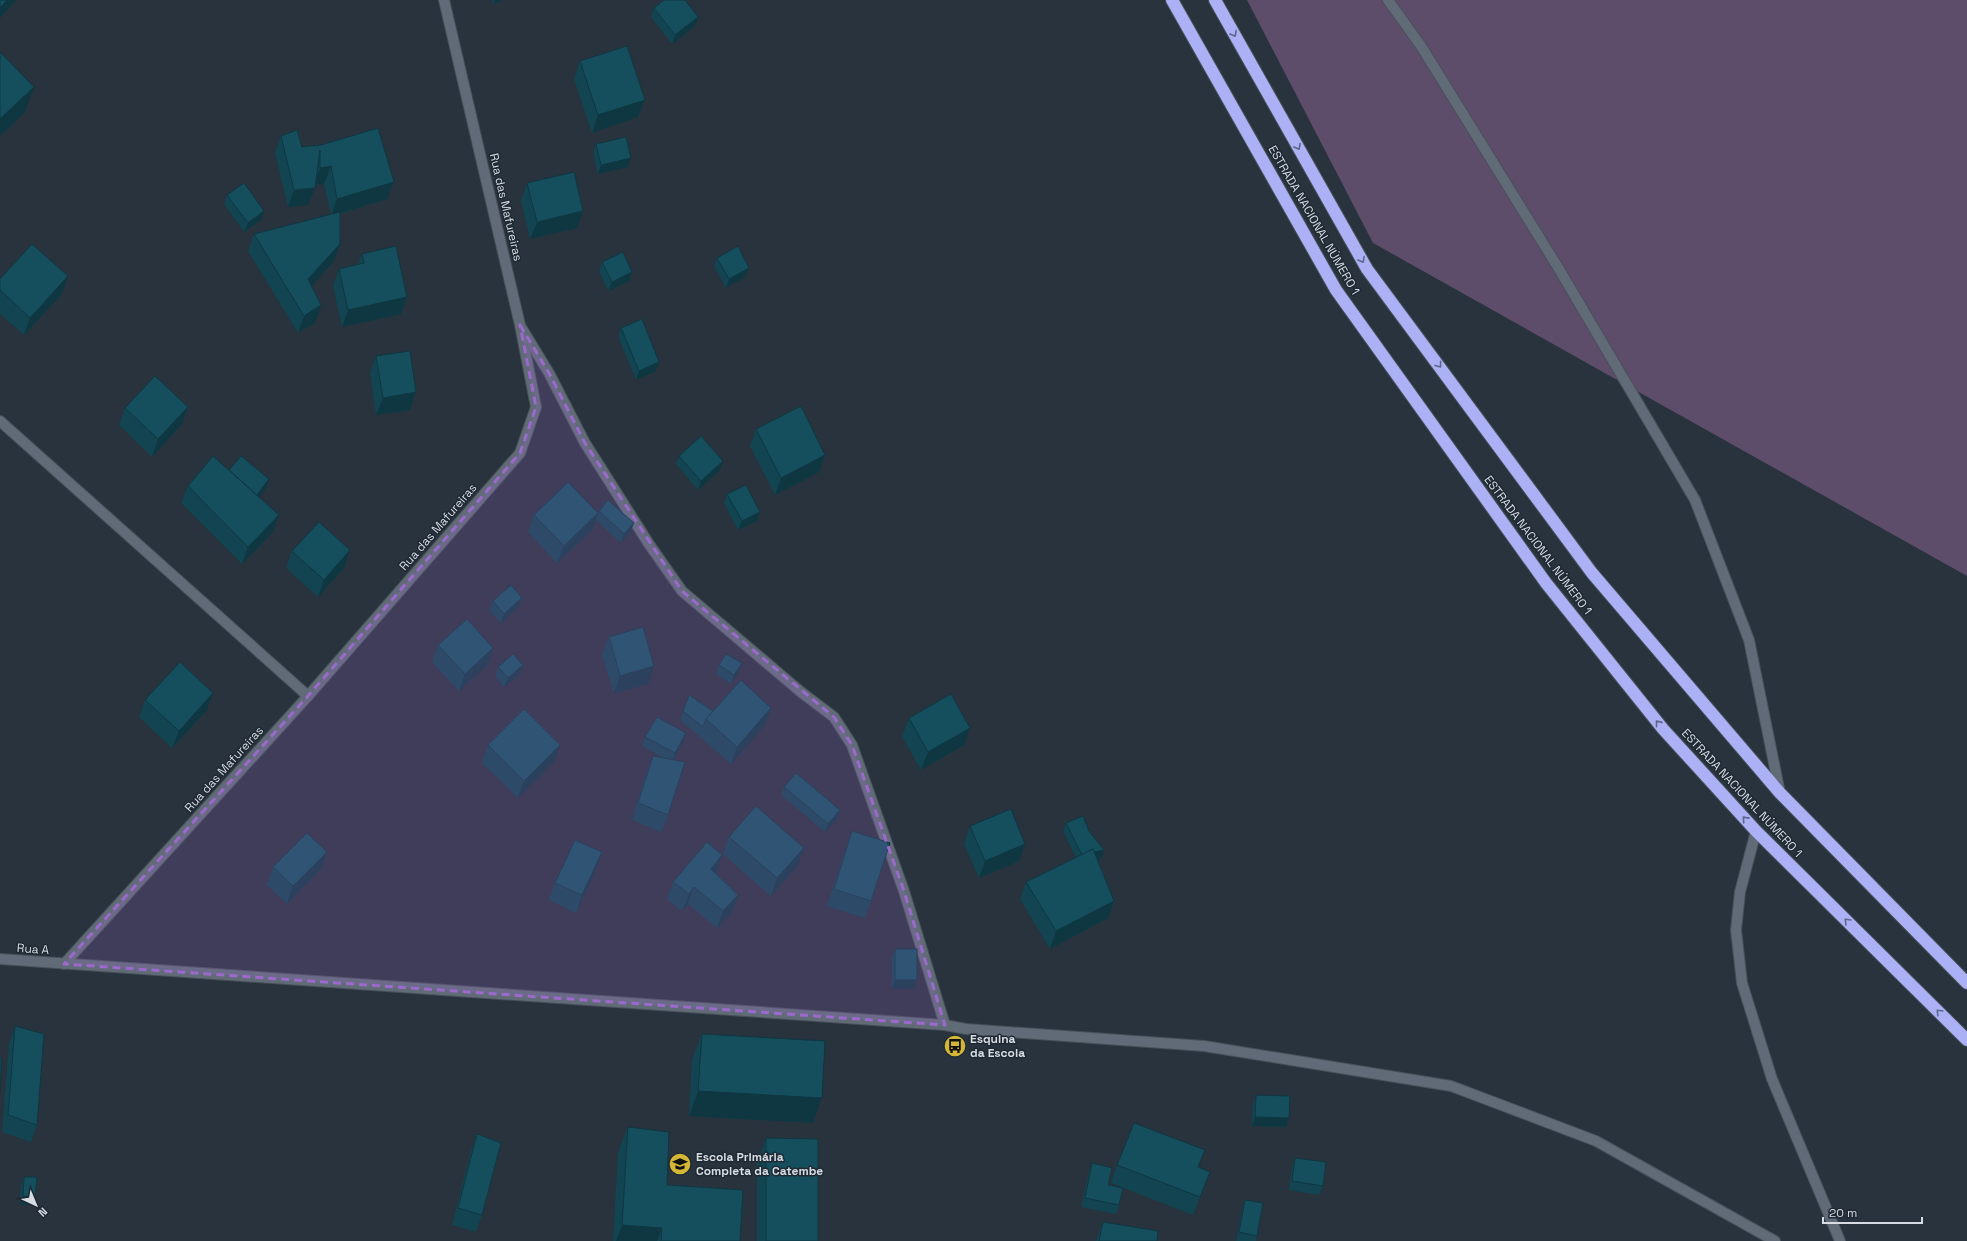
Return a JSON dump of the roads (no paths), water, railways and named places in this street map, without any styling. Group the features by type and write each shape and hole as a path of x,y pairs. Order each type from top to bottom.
{"highway":[{"name":"ESTRADA NACIONAL NÚMERO 1","path":"1172,0 1336,290 1546,582 1663,729 1756,831 1967,1040"},
{"name":"ESTRADA NACIONAL NÚMERO 1","path":"1215,0 1367,269 1592,573 1780,793 1967,983"}],"street":[{"name":"Rua das Mafureiras","path":"64,964 308,696 520,453 536,407 520,325 444,0"},
{"path":"1388,0 1421,46 1559,268 1695,500 1749,640 1780,793"},
{"path":"520,325 549,373 585,443 649,544 682,591 801,692 834,717 852,745 904,891 945,1025"},
{"path":"0,422 308,696"},
{"path":"1756,831 1740,892 1736,930 1742,982 1772,1079 1840,1241"},
{"name":"Rua A","path":"0,959 945,1025 966,1029 1204,1046 1451,1086 1596,1141 1775,1241"}],"place":[{"name":"Esquina da Escola","path":"955,1046"},
{"name":"Escola Primária Completa da Catembe","path":"680,1164"}]}
